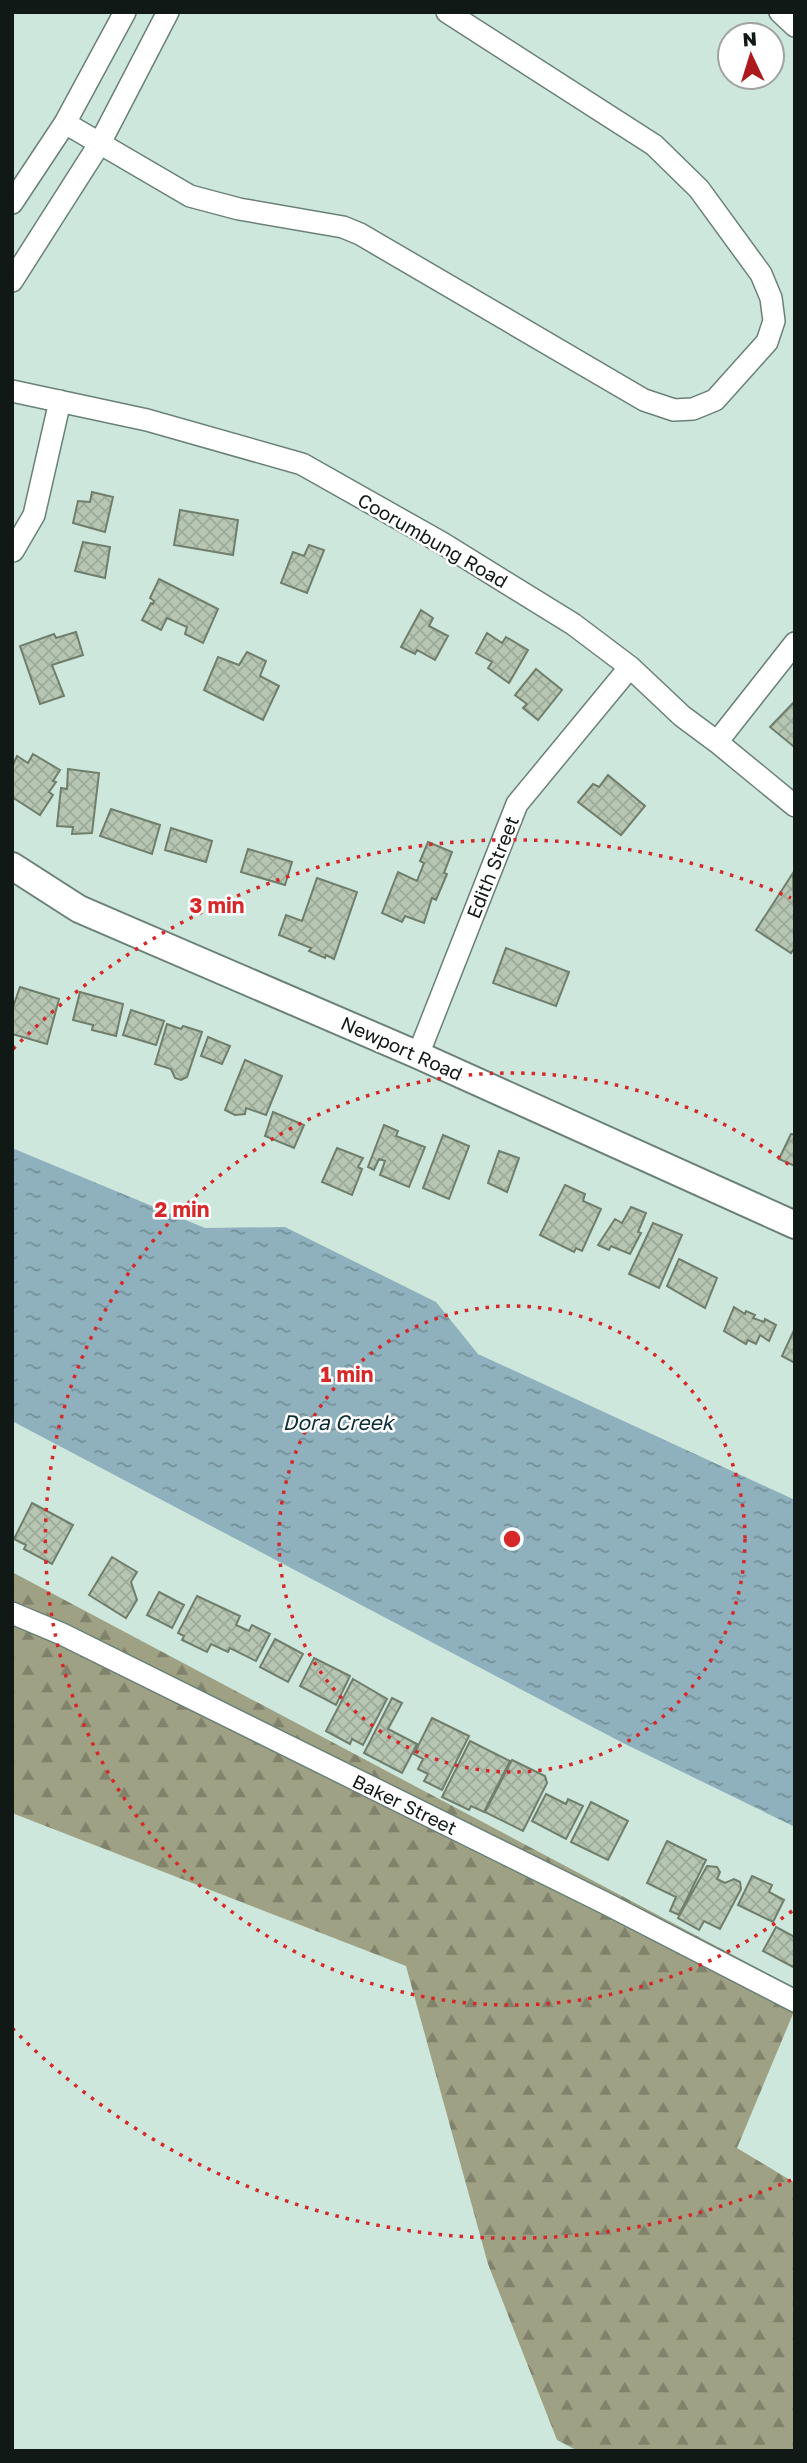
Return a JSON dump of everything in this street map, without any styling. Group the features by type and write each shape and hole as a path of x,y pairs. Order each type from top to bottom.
{"street":[{"path":"12,203 65,122 125,12"},
{"path":"12,281 100,143 168,12"},
{"path":"65,122 191,196 239,209 342,227 360,234 644,400 674,410 693,409 715,400 767,342 774,321 771,298 761,274 699,188 654,145 447,12"},
{"path":"780,12 795,26"},
{"name":"Coorumbung Road","path":"12,391 147,420 302,464 442,543 573,624 630,667 682,716 795,806"},
{"path":"13,551 34,515 60,401"},
{"path":"718,742 795,643"},
{"name":"Edith Street","path":"418,1055 517,804 630,667"},
{"name":"Newport Road","path":"12,866 79,909 418,1055 795,1225"},
{"name":"Baker Street","path":"12,1613 62,1634 581,1891 795,2001"}],"green space":[{"path":"12,1572 795,1988 795,2009 737,2148 795,2183 795,2451 578,2451 557,2440 488,2264 406,1966 12,1813"}],"water":[{"name":"Dora Creek","path":"12,1148 205,1228 285,1227 436,1302 478,1354 795,1500 795,1827 621,1742 12,1421"}],"building":[{"path":"92,492 113,497 105,532 73,523 78,501 90,502"},
{"path":"180,510 238,520 233,555 174,545"},
{"path":"83,542 110,547 105,578 75,571"},
{"path":"309,545 324,550 307,593 281,583 293,552 304,556"},
{"path":"159,579 218,609 203,643 185,634 187,627 167,618 161,630 142,620 151,603 153,604 154,601 150,598"},
{"path":"421,610 433,618 429,626 448,636 435,660 417,650 415,654 401,647"},
{"path":"76,632 83,655 52,665 64,696 40,704 20,646 54,634 56,638"},
{"path":"487,633 502,643 506,637 528,650 509,683 488,668 492,662 476,653"},
{"path":"247,652 266,661 260,676 279,686 263,720 204,690 218,657 239,665"},
{"path":"536,669 562,690 538,720 523,708 527,704 515,695"},
{"path":"795,701 795,744 793,746 770,727"},
{"path":"33,754 60,770 49,792 53,795 40,815 12,797 12,767 17,756 28,763"},
{"path":"68,769 99,773 92,833 72,834 73,827 57,826 61,788 67,789"},
{"path":"608,775 645,806 621,835 578,802 593,784 599,787"},
{"path":"111,809 160,825 152,854 100,836"},
{"path":"171,828 212,841 206,862 165,850"},
{"path":"428,842 452,852 444,873 447,874 436,900 432,898 424,923 405,916 402,922 382,913 398,872 417,881 424,863 420,861"},
{"path":"248,849 292,862 285,885 241,872"},
{"path":"793,873 795,947 791,953 756,930"},
{"path":"317,878 357,892 334,959 326,955 325,958 309,951 311,948 279,935 286,915 302,921"},
{"path":"506,948 569,972 556,1006 493,983"},
{"path":"20,987 59,999 47,1044 12,1034 12,1010"},
{"path":"80,992 123,1004 116,1036 92,1030 93,1025 73,1020"},
{"path":"131,1010 164,1021 156,1045 123,1035"},
{"path":"167,1024 202,1032 187,1077 181,1080 175,1078 171,1069 155,1064"},
{"path":"208,1037 230,1046 222,1064 201,1056"},
{"path":"245,1060 282,1076 266,1115 246,1108 245,1114 235,1115 225,1110"},
{"path":"273,1112 304,1125 294,1148 265,1136"},
{"path":"384,1125 398,1131 396,1136 425,1147 409,1187 380,1175 385,1161 379,1159 374,1170 368,1167"},
{"path":"791,1134 795,1135 795,1166 779,1159"},
{"path":"443,1135 469,1146 449,1199 423,1188"},
{"path":"337,1148 363,1158 358,1167 362,1169 352,1195 322,1182"},
{"path":"499,1151 519,1158 507,1192 488,1183"},
{"path":"565,1185 585,1194 583,1201 601,1209 582,1251 576,1248 574,1252 540,1235"},
{"path":"631,1207 646,1213 638,1232 641,1233 630,1254 611,1246 609,1250 598,1245 615,1219 622,1223"},
{"path":"653,1223 682,1235 659,1288 629,1274"},
{"path":"679,1259 717,1278 705,1308 667,1286"},
{"path":"734,1307 745,1314 746,1311 755,1315 753,1318 764,1322 765,1319 776,1325 769,1341 760,1335 756,1344 748,1340 746,1344 724,1331"},
{"path":"795,1328 795,1363 782,1356"},
{"path":"32,1503 73,1525 52,1564 24,1549 26,1545 14,1539"},
{"path":"112,1557 137,1572 131,1582 137,1600 126,1618 89,1595"},
{"path":"159,1592 184,1605 172,1628 147,1615"},
{"path":"197,1596 240,1616 236,1625 249,1631 252,1625 270,1634 256,1661 230,1648 228,1652 211,1644 207,1652 182,1640 184,1636 178,1633"},
{"path":"275,1639 303,1654 288,1682 260,1667"},
{"path":"314,1658 350,1676 336,1705 300,1686"},
{"path":"353,1679 387,1699 363,1745 352,1739 350,1744 326,1731"},
{"path":"392,1698 402,1703 388,1729 417,1744 402,1773 364,1753"},
{"path":"432,1718 469,1736 442,1790 424,1781 428,1774 418,1769 423,1759 414,1754"},
{"path":"470,1741 510,1761 484,1812 471,1806 469,1810 442,1797"},
{"path":"512,1760 545,1776 547,1783 523,1831 485,1812"},
{"path":"546,1794 566,1804 568,1799 583,1806 566,1839 532,1821"},
{"path":"591,1802 628,1821 608,1860 571,1842"},
{"path":"667,1841 706,1860 679,1915 670,1911 676,1897 647,1883"},
{"path":"707,1866 717,1867 720,1872 717,1879 725,1883 734,1879 740,1882 741,1889 720,1929 704,1921 699,1930 678,1918"},
{"path":"752,1876 772,1885 769,1892 784,1900 773,1922 738,1905"},
{"path":"776,1927 795,1937 795,1968 763,1951"}]}
